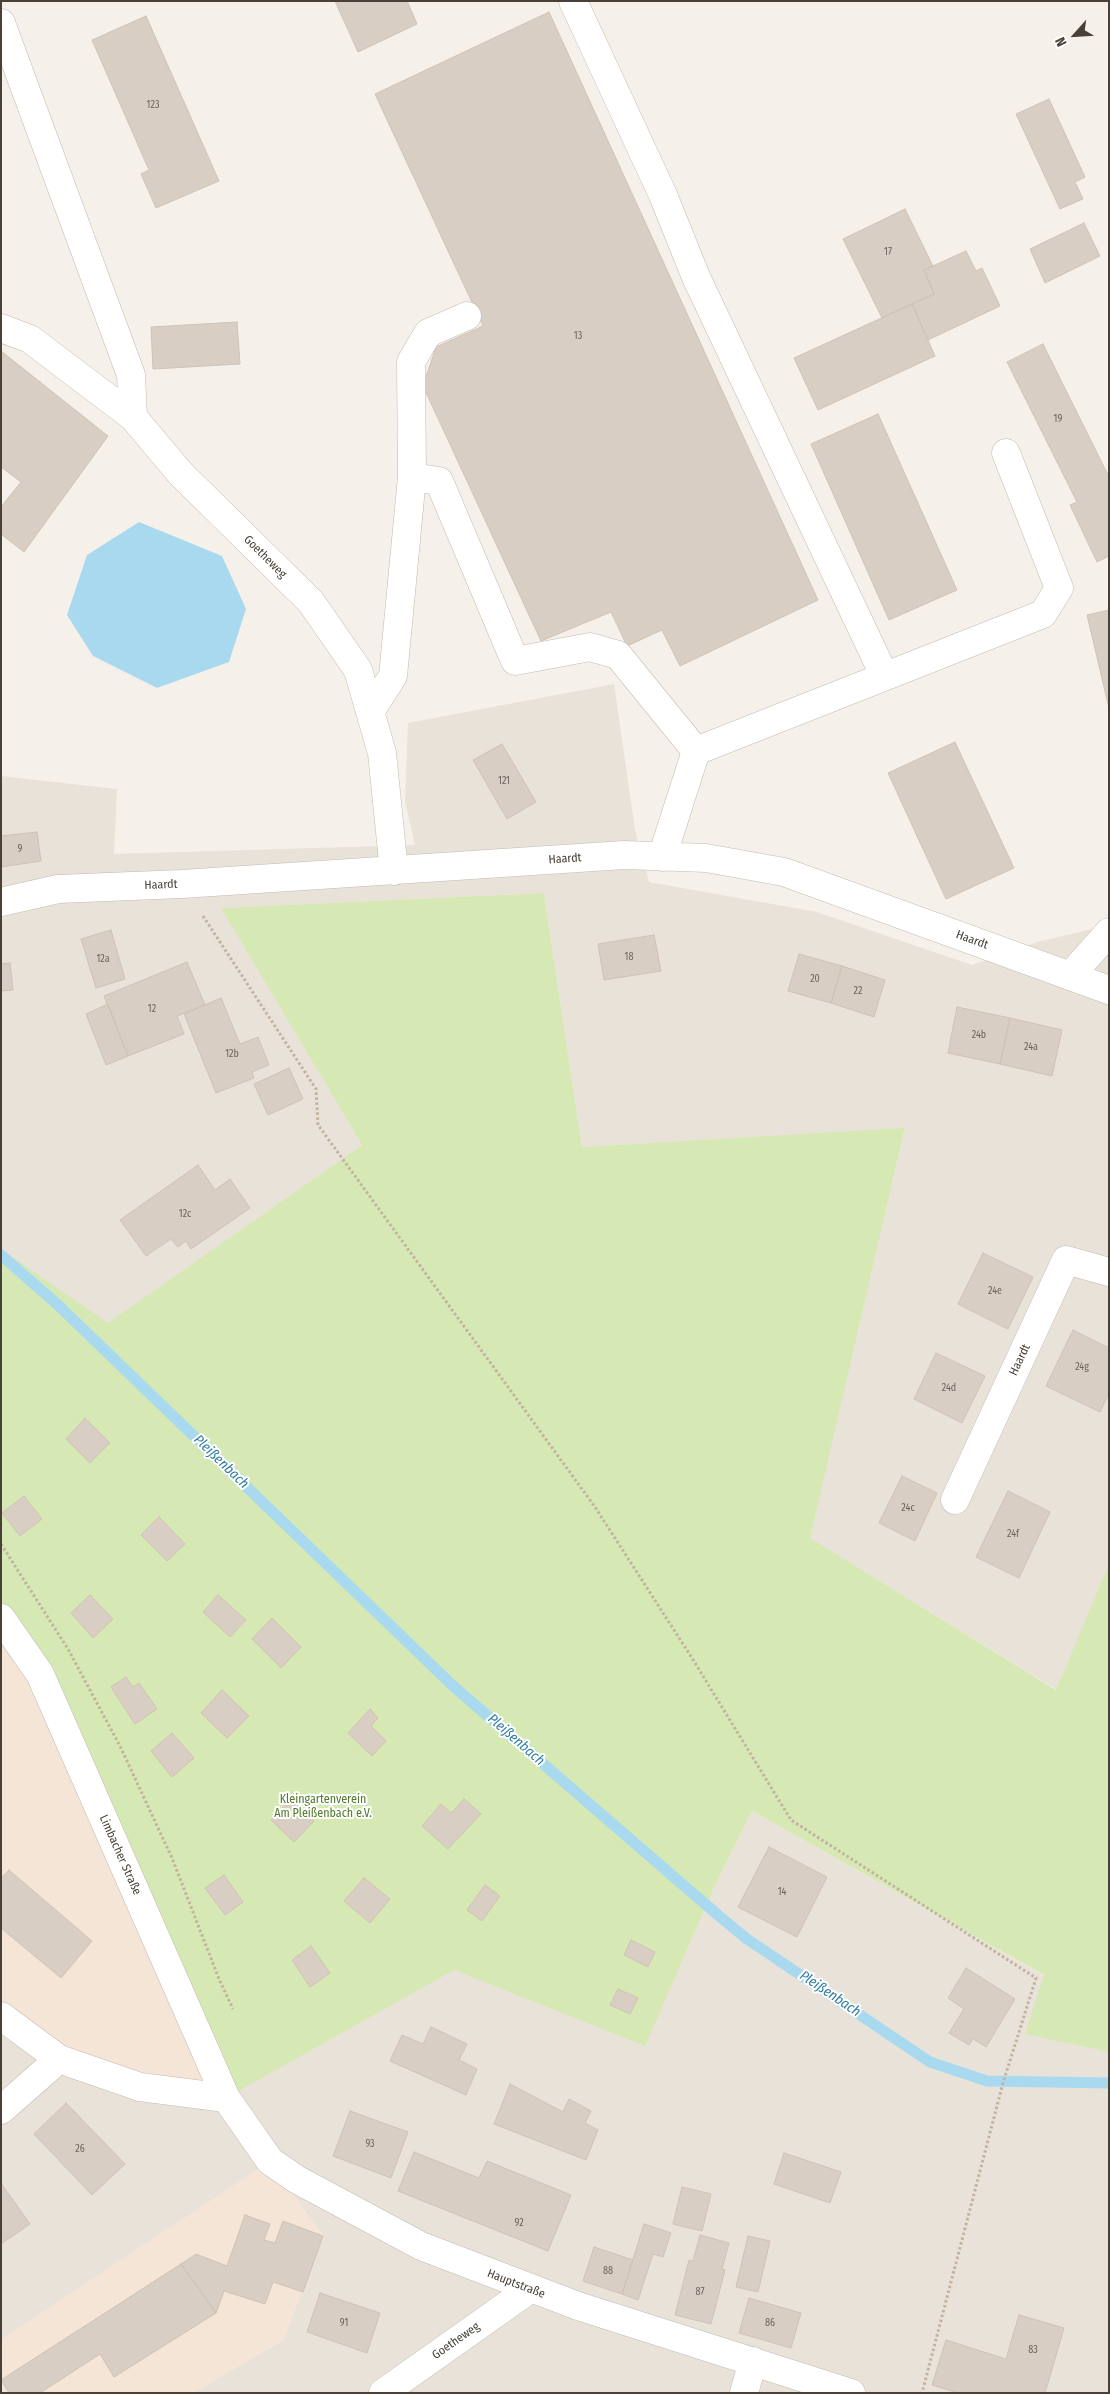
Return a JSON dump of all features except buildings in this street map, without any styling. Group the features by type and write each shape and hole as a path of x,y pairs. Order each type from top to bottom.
{"street":[{"path":"573,1 663,195 696,277 884,675"},
{"path":"1,24 131,375 133,417"},
{"path":"370,712 393,676 412,477 410,362 428,333 467,316"},
{"name":"Goetheweg","path":"1,328 30,339 133,417 180,473 311,602 358,670 382,753 394,871"},
{"path":"696,750 1043,614 1059,588 1006,453"},
{"path":"412,477 439,481 515,660 590,647 618,655 696,750"},
{"path":"662,857 696,750"},
{"name":"Haardt","path":"1,902 58,889 182,884 624,855 706,858 784,872 1109,990"},
{"path":"1070,976 1109,932"},
{"name":"Haardt","path":"955,1500 1066,1260 1109,1272"},
{"name":"Limbacher Straße","path":"1,1618 40,1674 226,2098"},
{"path":"1,2016 59,2059 140,2087 226,2098"},
{"path":"1,2110 59,2059"},
{"name":"Hauptstraße","path":"226,2098 270,2161 296,2179 421,2246 530,2290 851,2393"},
{"name":"Goetheweg","path":"382,2393 530,2290"},
{"path":"744,2393 753,2361"}],"path":[{"path":"182,884 316,1089 318,1124 595,1507 692,1658 791,1820 1036,1978 1003,2083 922,2393"},
{"path":"1,1544 68,1649 120,1746 172,1858 219,1979 233,2009"}],"shaded area":[{"path":"614,684 635,830 649,882 817,912 972,965 1037,942 1109,925 1109,1564 1057,1690 809,1538 905,1129 582,1147 544,893 222,908 362,1145 108,1324 712,1892 752,1811 1045,1976 1109,2052 1109,2393 193,2393 283,2340 323,2236 270,2162 1,2340 1,776 117,789 114,854 415,845 405,801 408,723"},
{"path":"1,1618 226,2098 140,2087 1,2016"},
{"path":"270,2161 323,2236 283,2340 193,2393 1,2393 1,2340"}],"green space":[{"name":"Kleingartenverein Am Pleißenbach e.V.","path":"544,893 582,1147 905,1128 810,1538 1056,1690 1109,1564 1109,2052 1025,2034 1044,1975 752,1811 712,1892 645,2046 454,1970 226,2098 1,1618 1,1249 108,1323 362,1145 221,908"}],"water":[{"path":"139,522 222,556 246,609 229,662 157,688 93,656 67,615 87,555"}],"waterway":[{"name":"Pleißenbach","path":"1,1255 58,1305 452,1685 747,1939 930,2062 987,2081 1109,2083"}]}
